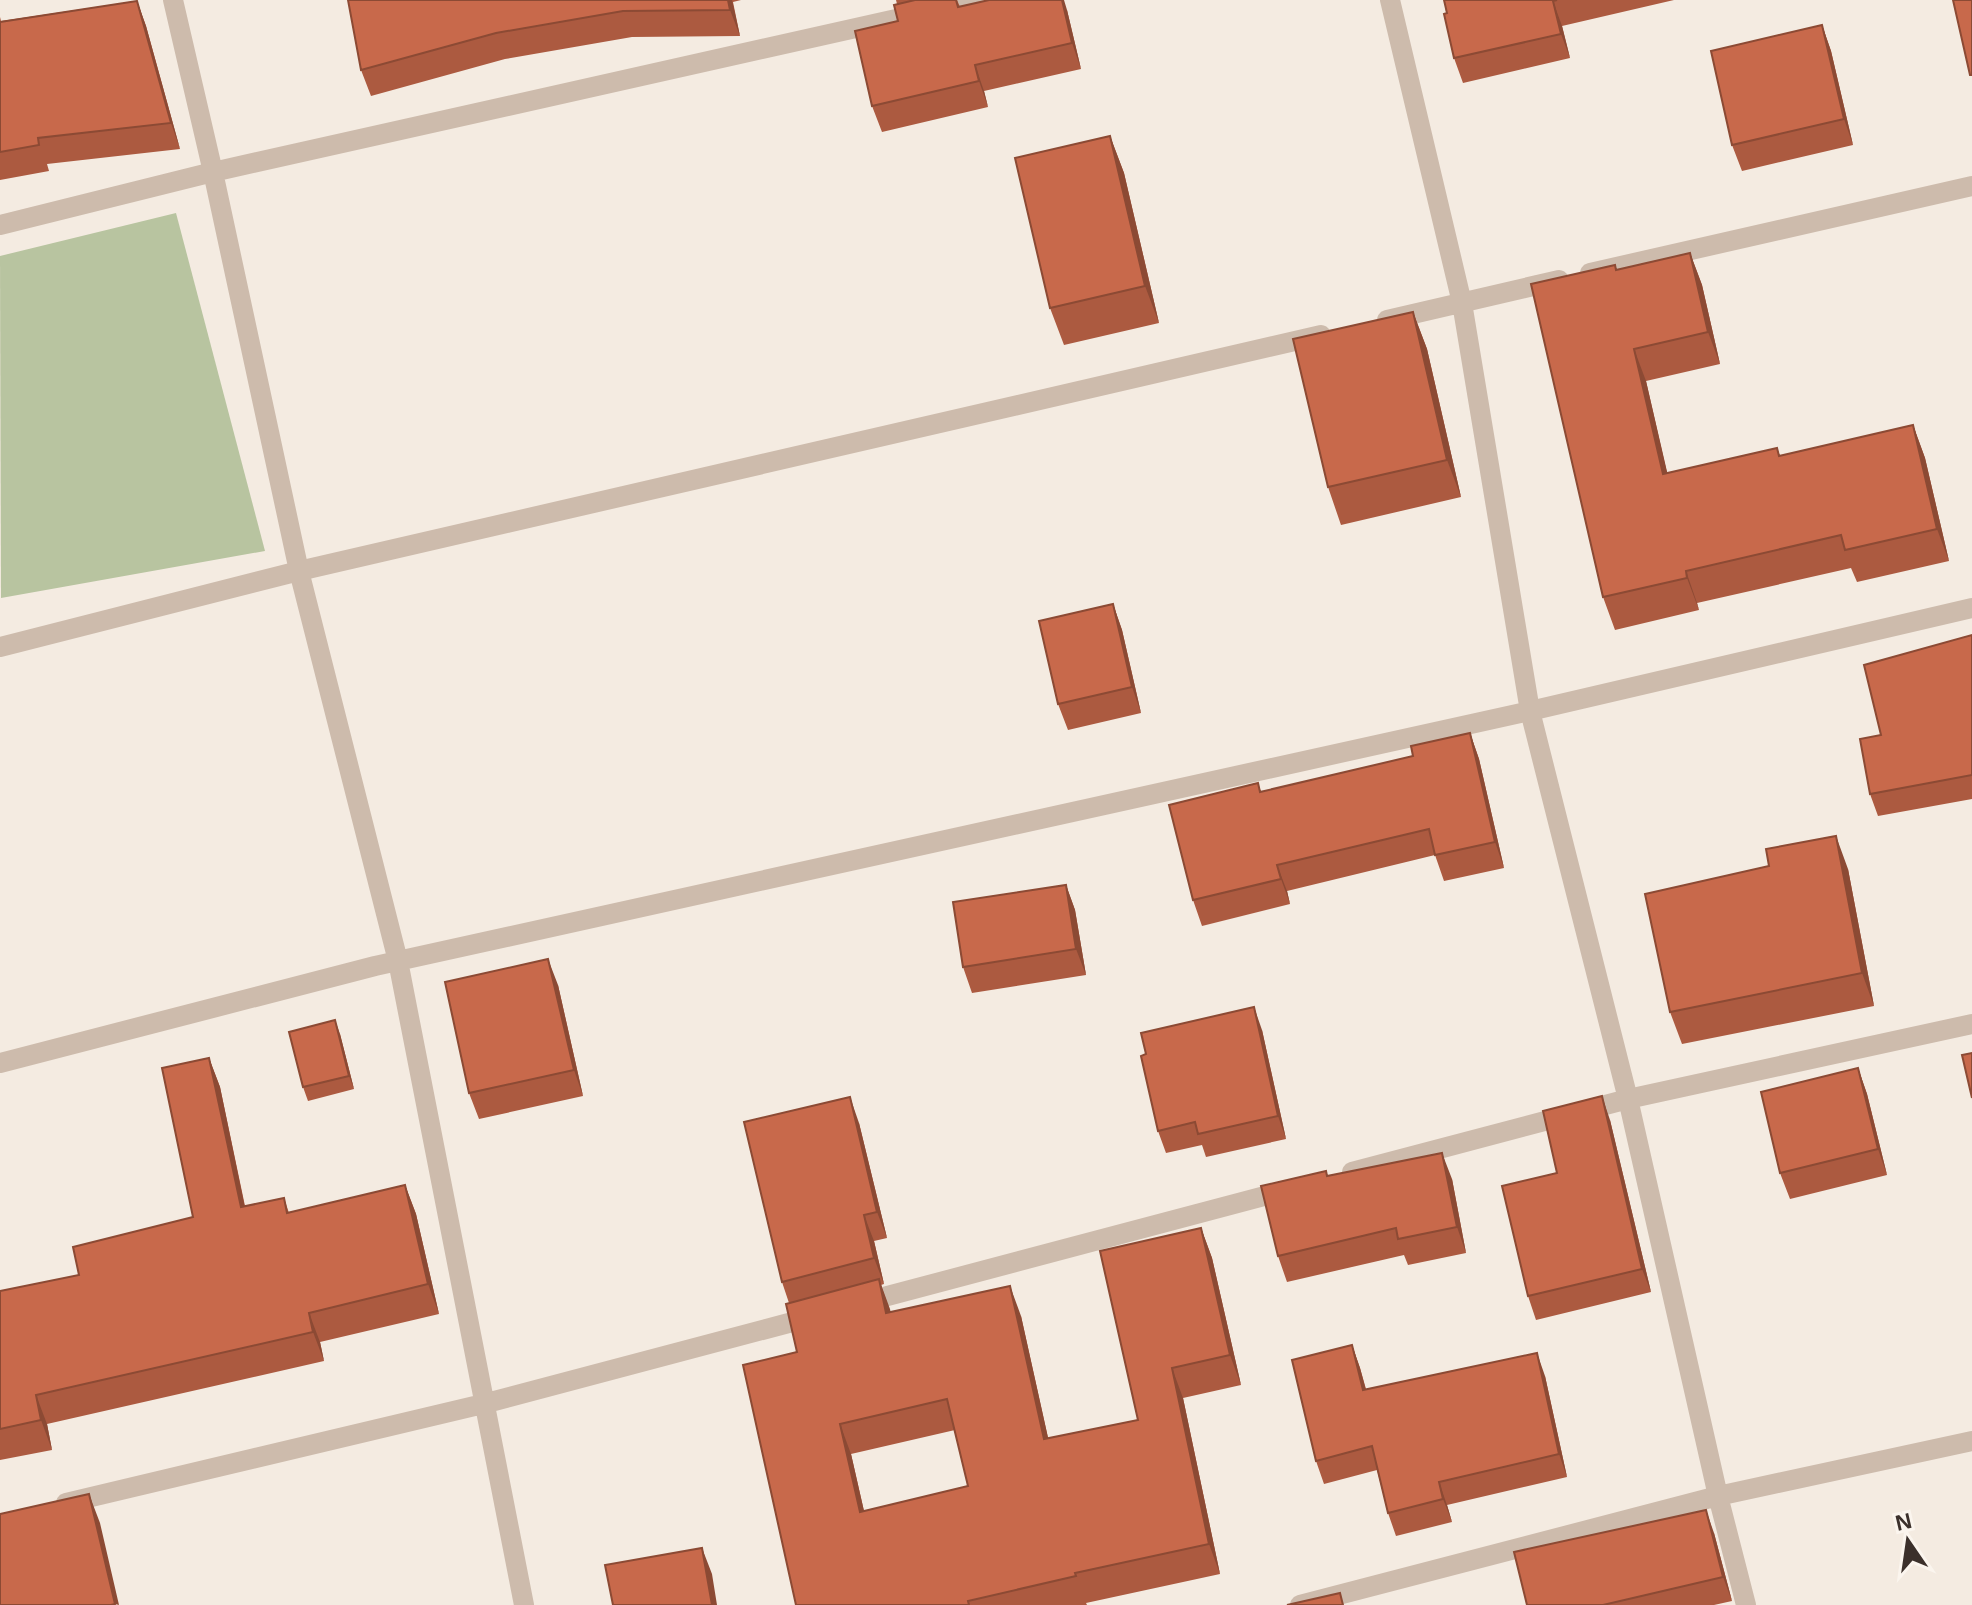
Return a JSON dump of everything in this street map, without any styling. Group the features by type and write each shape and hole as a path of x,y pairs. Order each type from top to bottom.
{"street":[{"path":"173,0 299,571 398,961 524,1605"},
{"path":"0,225 213,172 981,0"},
{"path":"1390,0 1462,303 1530,711 1628,1099 1718,1496 1746,1605"},
{"path":"1369,324 1972,186"},
{"path":"0,647 299,571 1338,331"},
{"path":"0,1063 398,961 1530,711 1972,608"},
{"path":"1338,1176 1628,1099 1972,1024"},
{"path":"45,1508 483,1404 1307,1184"},
{"path":"1300,1605 1718,1496 1972,1441"}],"green space":[{"path":"176,213 265,551 1,598 0,256"}],"building":[{"path":"348,0 728,0 730,10 623,11 496,33 361,70"},
{"path":"915,0 956,0 958,7 989,0 1062,0 1072,43 975,65 979,81 872,106 855,31 898,21 894,5"},
{"path":"1444,0 1557,0 1553,1 1561,34 1454,58"},
{"path":"1953,0 1972,0 1972,75 1970,75"},
{"path":"137,1 171,123 38,138 39,145 0,152 0,22"},
{"path":"1822,25 1844,119 1732,145 1711,51"},
{"path":"1110,136 1145,286 1050,308 1015,158"},
{"path":"1690,253 1708,332 1634,349 1663,474 1777,448 1779,456 1913,425 1937,529 1845,550 1841,535 1686,571 1687,578 1603,597 1531,284 1615,265 1616,270"},
{"path":"1413,312 1447,460 1328,487 1293,339"},
{"path":"1113,604 1132,687 1058,704 1039,621"},
{"path":"1972,635 1972,775 1870,794 1860,739 1881,735 1864,665"},
{"path":"1470,733 1495,842 1435,855 1429,829 1277,865 1281,879 1193,900 1169,805 1258,783 1260,792 1413,756 1411,746"},
{"path":"1836,836 1862,973 1670,1012 1645,894 1769,866 1766,849"},
{"path":"1066,885 1076,949 963,967 953,902"},
{"path":"548,959 574,1070 469,1093 445,982"},
{"path":"1254,1007 1278,1116 1198,1134 1195,1122 1158,1131 1141,1056 1146,1054 1141,1033"},
{"path":"335,1020 349,1076 303,1087 289,1032"},
{"path":"1972,1053 1972,1098 1962,1055"},
{"path":"209,1058 241,1207 284,1198 287,1213 405,1185 428,1284 309,1313 313,1332 36,1395 41,1420 0,1429 0,1291 79,1275 73,1247 193,1217 162,1068"},
{"path":"1858,1068 1878,1149 1780,1173 1761,1092"},
{"path":"1602,1096 1642,1269 1528,1296 1502,1186 1557,1173 1543,1111"},
{"path":"850,1097 877,1212 864,1215 874,1258 782,1282 744,1122"},
{"path":"1442,1153 1457,1227 1398,1239 1396,1228 1278,1256 1261,1186 1326,1171 1327,1176"},
{"path":"1201,1228 1230,1355 1172,1368 1209,1544 1075,1573 1076,1576 968,1601 969,1605 796,1605 743,1365 797,1352 786,1304 879,1279 886,1313 1010,1286 1044,1439 1138,1420 1100,1251","holes":["947,1399 968,1486 860,1512 840,1424"]},
{"path":"1352,1345 1363,1390 1537,1353 1559,1454 1439,1482 1443,1499 1388,1513 1372,1446 1316,1461 1292,1360"},
{"path":"89,1494 115,1604 0,1605 0,1514"},
{"path":"1706,1510 1723,1577 1603,1605 1527,1605 1514,1552"},
{"path":"702,1548 712,1605 613,1605 605,1565"},
{"path":"1340,1593 1343,1605 1287,1605"}]}
